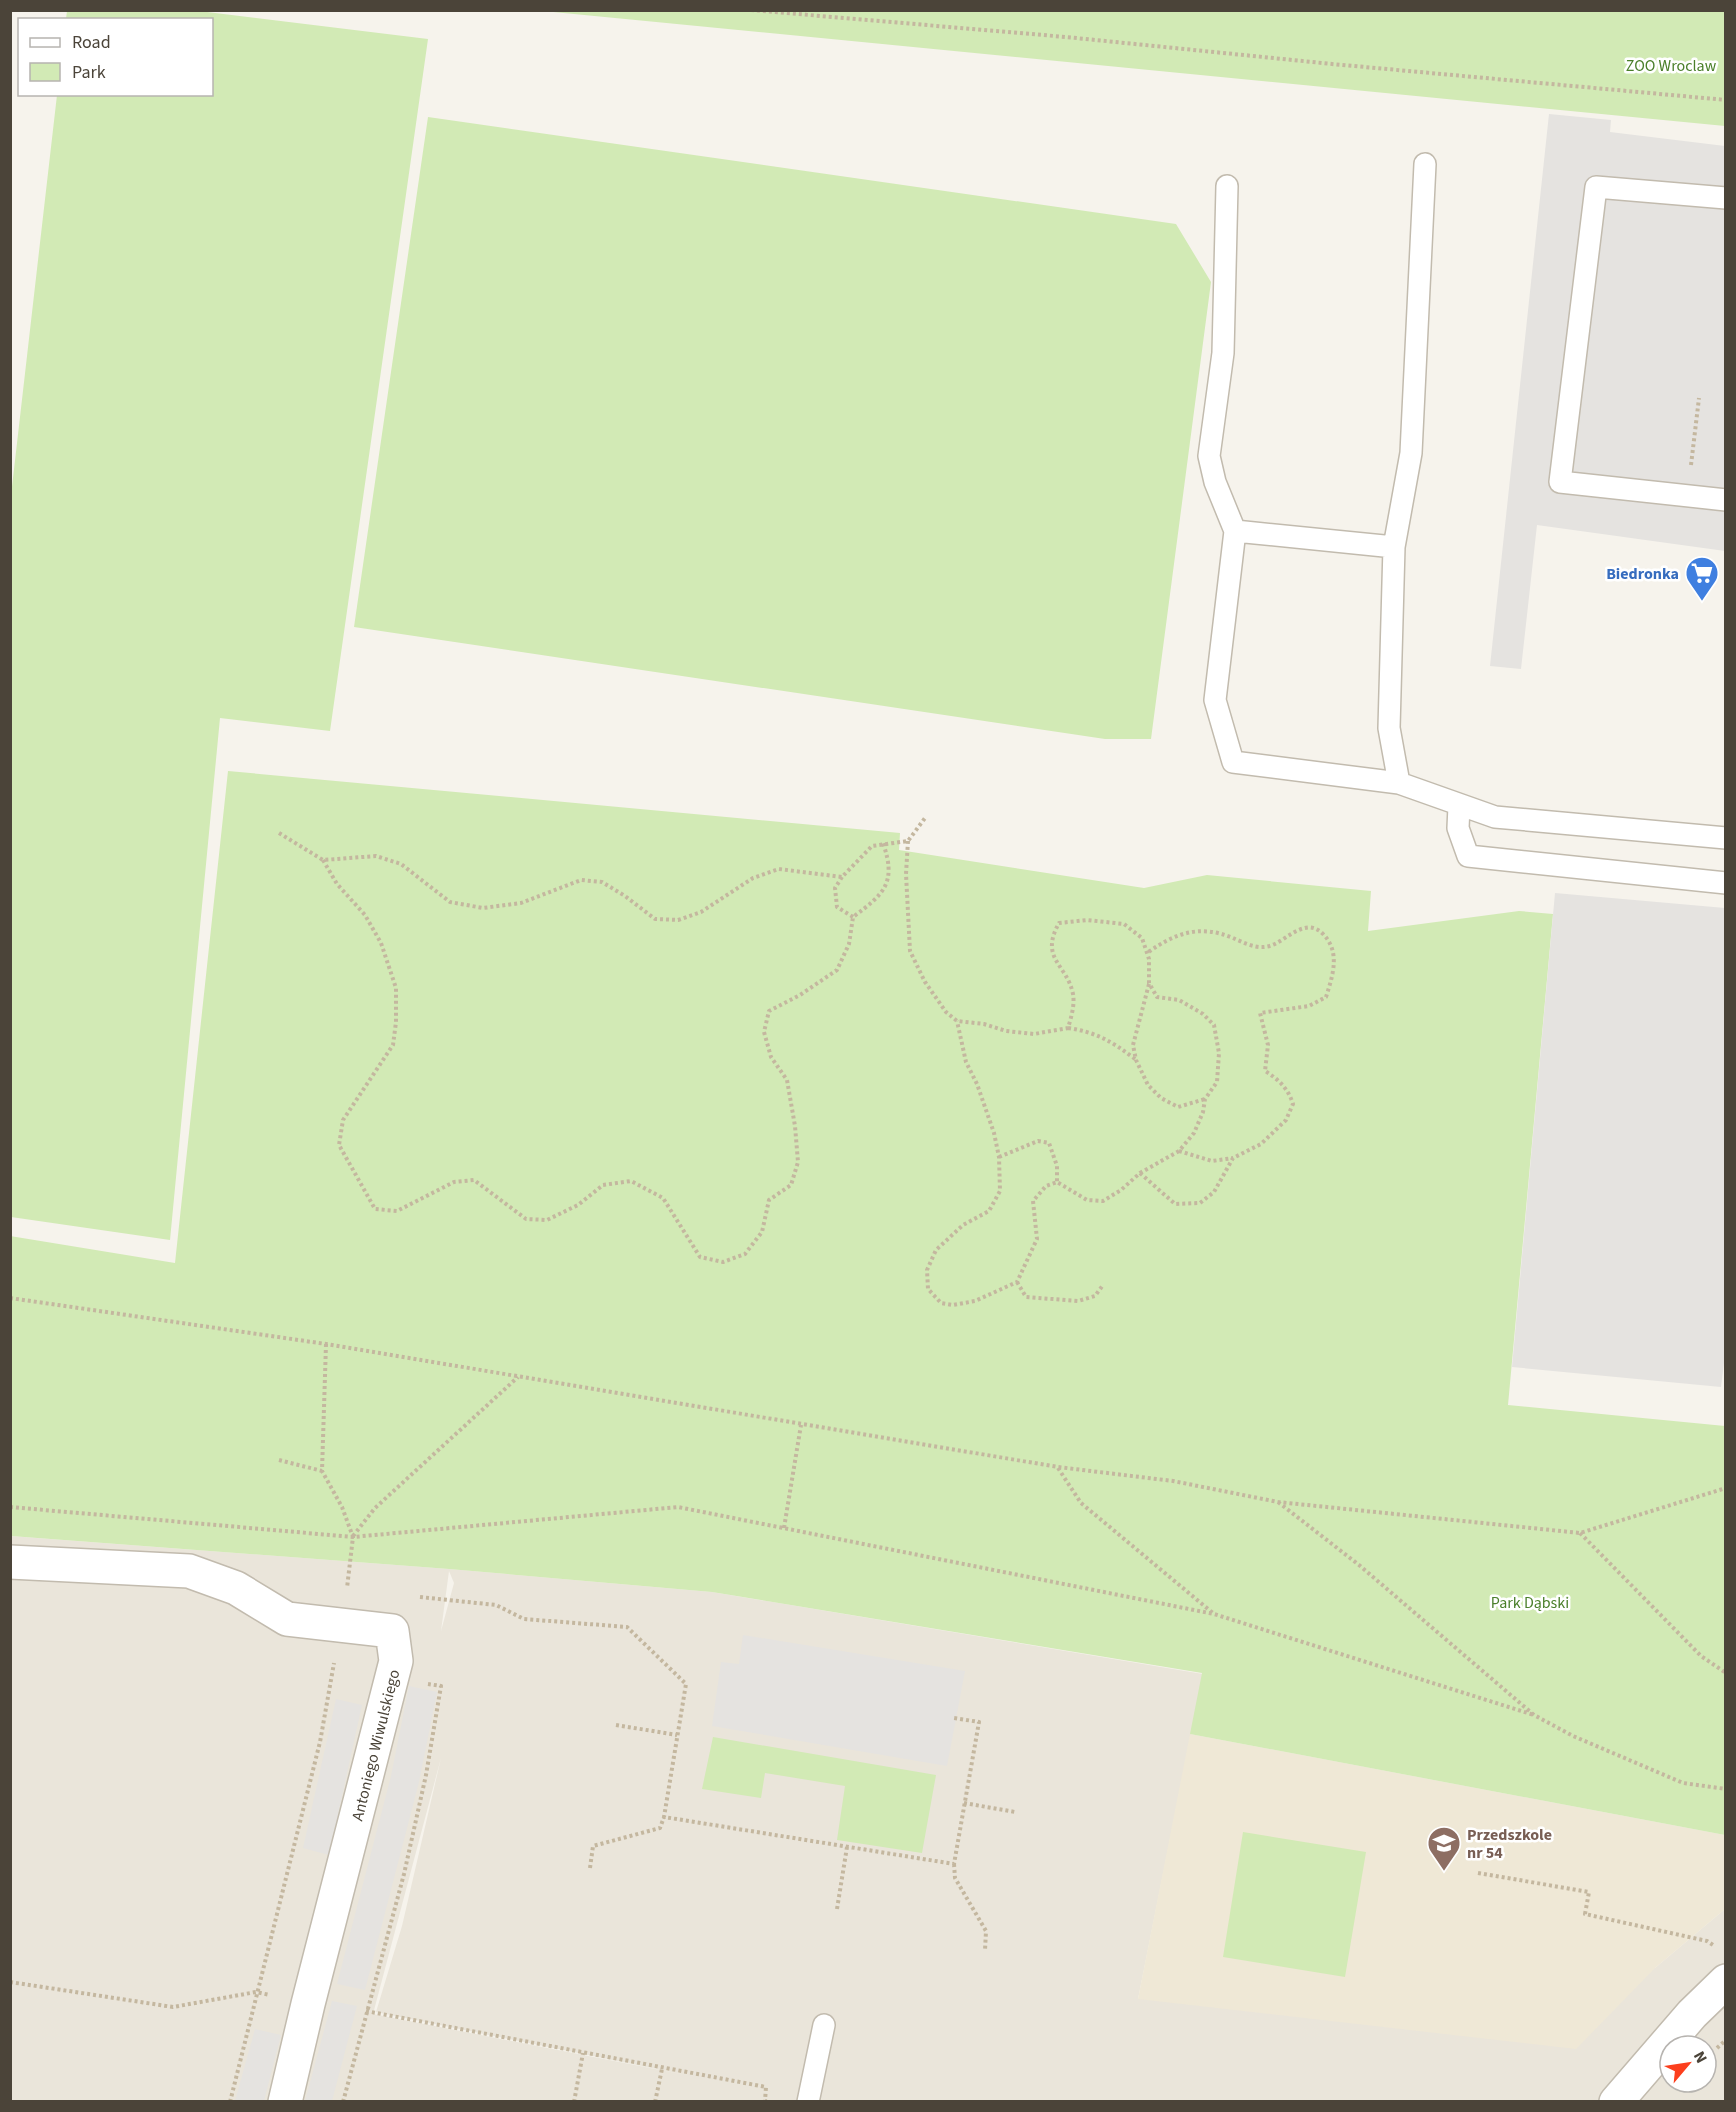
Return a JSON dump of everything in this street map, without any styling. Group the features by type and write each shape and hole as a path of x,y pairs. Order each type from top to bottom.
{"street":[{"name":"Antoniego Wiwulskiego","path":"10,1562 189,1572 236,1588 287,1619 392,1631 396,1661 285,2102"},
{"path":"1616,2102 1692,2014 1725,1981"}],"lane":[{"path":"1399,783 1389,728 1394,547 1411,453 1425,164"},
{"path":"1227,186 1223,353 1209,456 1215,482 1235,531 1215,700 1233,762 1399,783 1459,806 1496,817 1725,838"},
{"path":"1725,198 1596,187 1560,482 1725,500"},
{"path":"1235,531 1394,547"},
{"path":"1459,806 1458,828 1468,856 1725,883"},
{"path":"808,2102 824,2025"}],"path":[{"path":"751,10 1066,37 1725,100"},
{"path":"1687,495 1699,398"},
{"path":"925,818 908,841 906,874 910,951 925,982 946,1012 957,1021 984,1024 1006,1031 1034,1034 1068,1028 1090,1031 1107,1039 1136,1060"},
{"path":"279,833 323,860 337,884 365,915 381,943 396,988 393,1045 343,1120 339,1145 375,1209 397,1210 454,1182 474,1180 526,1219 546,1220 578,1205 603,1185 631,1181 663,1198 700,1257 723,1262 745,1254 762,1232 769,1200 791,1185 798,1161 787,1080 771,1057 764,1032 769,1011 800,995 837,970 849,944 853,917 885,890 889,871 883,843"},
{"path":"853,917 837,907 835,888 842,877 872,846 908,841"},
{"path":"323,860 376,856 401,864 450,902 483,908 521,903 581,880 602,882 655,919 678,920 701,912 753,878 779,869 842,877"},
{"path":"1068,1028 1074,995 1054,959 1051,938 1059,923 1087,920 1124,924 1142,938 1149,959 1149,983 1133,1045 1136,1060 1148,1084 1161,1098 1178,1107 1204,1099"},
{"path":"1147,953 1158,945 1194,930 1221,933 1264,948 1306,927 1319,929 1327,938 1334,953 1332,978 1326,997 1309,1006 1260,1013 1268,1045 1264,1071 1278,1079 1290,1094 1293,1104 1286,1120 1261,1144 1233,1158 1212,1161 1179,1151"},
{"path":"957,1021 966,1062 987,1111 999,1157 1000,1191 989,1211 963,1225 936,1250 927,1270 928,1289 941,1303 953,1305 975,1301 1017,1281 1028,1262 1036,1239 1033,1201 1046,1185 1057,1182 1088,1200 1103,1201 1121,1190 1140,1173 1179,1151 1194,1133 1203,1112 1204,1099 1217,1082 1219,1053 1214,1025 1203,1014 1179,1000 1157,997 1149,983"},
{"path":"999,1157 1038,1141 1049,1143 1057,1166 1057,1182"},
{"path":"1140,1173 1175,1204 1200,1203 1214,1192 1233,1158"},
{"path":"1017,1281 1026,1297 1078,1301 1095,1296 1103,1285"},
{"path":"10,1298 326,1344 1058,1467 1173,1481 1278,1502 1580,1533 1725,1488"},
{"path":"230,2102 320,1742 351,1562 353,1537 342,1507 322,1471 326,1344"},
{"path":"353,1537 375,1508 518,1377"},
{"path":"784,1528 801,1425"},
{"path":"279,1460 322,1471"},
{"path":"1058,1467 1081,1503 1214,1614"},
{"path":"1278,1502 1359,1565 1534,1715"},
{"path":"10,1507 353,1537 678,1507 1214,1614 1534,1715 1573,1736 1683,1783 1725,1789"},
{"path":"1580,1533 1701,1656 1725,1673"},
{"path":"420,1597 496,1605 524,1619 627,1628 686,1684 664,1817 660,1828 593,1846 590,1868"},
{"path":"343,2102 404,1874 426,1775 441,1686 392,1678"},
{"path":"954,1718 979,1722 954,1864 955,1878 986,1931 985,1950"},
{"path":"616,1725 677,1735"},
{"path":"964,1803 1015,1812"},
{"path":"664,1817 954,1864"},
{"path":"837,1909 847,1847"},
{"path":"1478,1873 1589,1892 1585,1914 1707,1941 1722,1949"},
{"path":"10,1982 173,2007 256,1992 308,2004"},
{"path":"366,2011 766,2088 765,2101 769,2102"},
{"path":"574,2102 583,2053"},
{"path":"655,2102 662,2068"}],"shaded area":[{"path":"1549,114 1611,120 1610,132 1725,146 1725,551 1537,525 1521,669 1490,666"},
{"path":"1555,893 1725,908 1726,1347 1721,1387 1512,1367"},
{"path":"10,1536 449,1569 712,1592 1203,1674 1138,1999 1655,1968 1725,1909 1725,2101 11,2101","holes":["449,1571 454,1583 441,1631","441,1758 402,1926 376,2012 686,2075 373,2014"]},
{"path":"743,1635 965,1671 947,1766 712,1726 721,1662 739,1664"},
{"path":"409,1686 437,1692 419,1782 365,1990 337,1984 391,1776"},
{"path":"336,1699 362,1705 329,1855 303,1848"},
{"name":"Przedszkole nr 54","path":"1190,1734 1725,1835 1725,1909 1655,1968 1576,2049 1138,1999"},
{"path":"332,2001 357,2006 332,2101 305,2101"},
{"path":"255,2029 281,2035 264,2101 235,2101"}],"green space":[{"path":"67,11 199,11 428,39 330,731 220,718 170,1240 11,1217 10,504 57,96 213,96 213,18 66,18"},
{"name":"ZOO Wroclaw","path":"543,11 1725,11 1725,126"},
{"path":"428,117 1176,224 1211,282 1151,739 1105,739 354,627"},
{"name":"Park Dąbski","path":"228,771 900,833 899,850 1144,888 1207,875 1371,891 1368,931 1519,911 1553,914 1508,1405 1725,1426 1725,1835 1190,1734 1202,1673 712,1592 449,1569 11,1536 10,1236 175,1263"},
{"path":"713,1737 936,1775 922,1853 837,1840 845,1786 765,1773 761,1798 702,1789"},
{"path":"1243,1832 1366,1852 1345,1977 1223,1957"}],"place":[{"name":"Biedronka","path":"1702,602"},
{"name":"Przedszkole nr 54","path":"1444,1872"}]}
